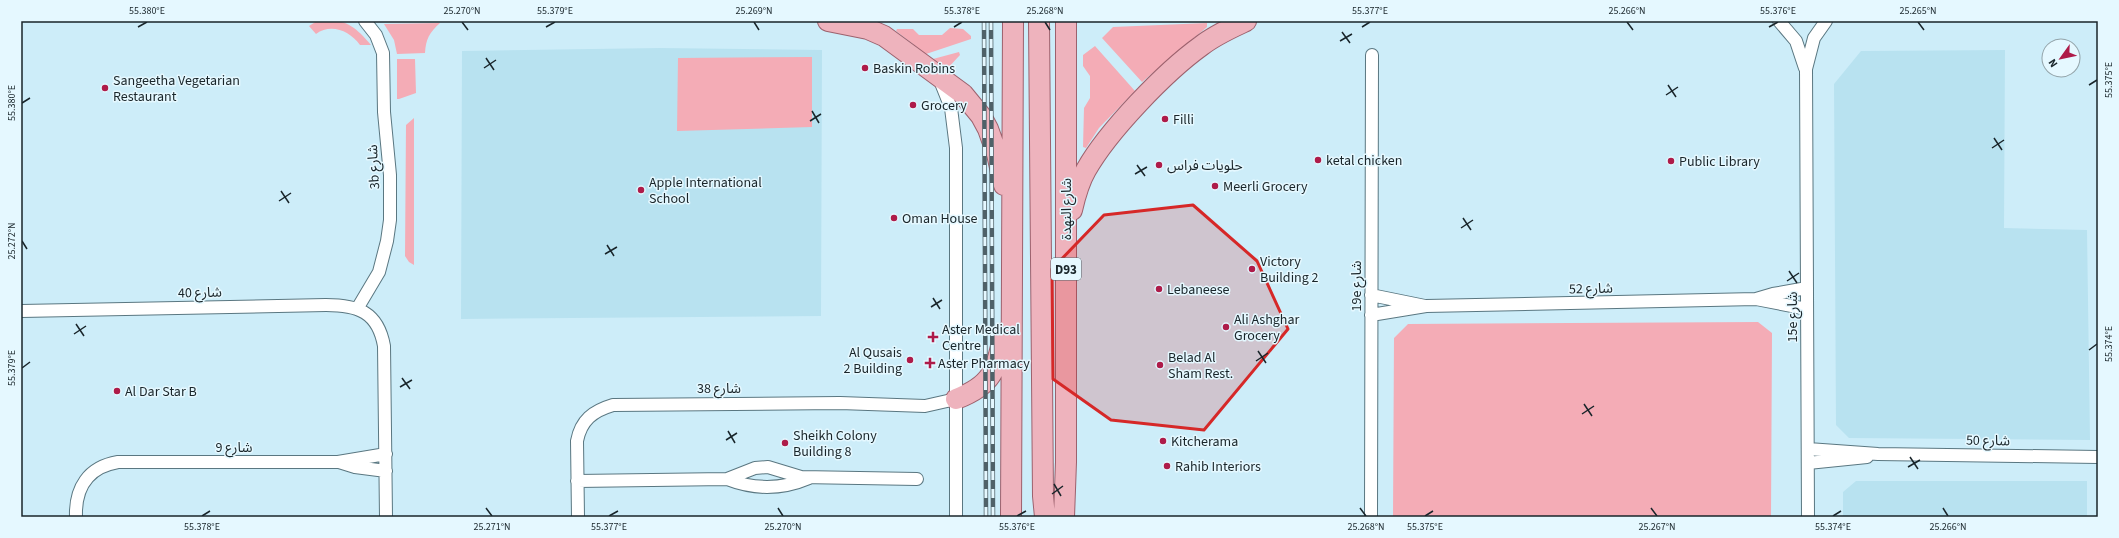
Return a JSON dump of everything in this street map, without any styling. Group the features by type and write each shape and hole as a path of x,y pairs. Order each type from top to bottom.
{"main road":[{"path":"828,21 876,32 964,94 981,116 988,129 997,154 1012,221"},
{"path":"1011,517 1012,21"},
{"path":"1039,21 1043,496 1045,517"},
{"name":"شارع النهدة","path":"1064,517 1066,21"},
{"path":"1066,229 1076,193 1086,170 1126,119 1146,96 1200,46 1246,21"},
{"path":"956,399 974,392 990,377 998,357 1012,298"}],"street":[{"name":"3b شارع","path":"357,309 372,286 382,264 387,241 390,212 390,175 384,112 383,53 376,36 365,21"},
{"name":"15e شارع","path":"1779,21 1796,41 1806,69"},
{"name":"15e شارع","path":"1808,517 1806,69 1814,38 1826,21"},
{"name":"19e شارع","path":"1371,517 1372,55"},
{"path":"938,76 951,108 956,141 956,517"},
{"name":"شارع 52","path":"1756,299 1773,294 1807,288"},
{"name":"شارع 52","path":"1371,295 1426,306"},
{"name":"شارع 52","path":"1371,316 1426,306 1756,299 1807,309"},
{"name":"شارع 40","path":"21,311 326,305 357,309 369,314 375,321 380,330 384,346 386,454"},
{"name":"شارع 38","path":"578,517 577,441 581,426 592,414 613,405 840,403 920,406 956,399"},
{"name":"شارع 50","path":"1808,448 1878,454 2098,457"},
{"path":"386,454 386,517"},
{"name":"شارع 9","path":"76,516 84,494 98,477 108,471 131,463 338,462 386,454"},
{"name":"شارع 50","path":"1808,463 1854,459 1878,454"},
{"name":"شارع 9","path":"338,462 355,467 386,471"},
{"path":"727,479 754,468 768,467 796,476 809,478 917,479"},
{"path":"577,480 727,479 746,486 768,488 789,486 809,478"}],"highlighted area":[{"path":"1193,205 1257,261 1288,329 1204,430 1111,420 1053,379 1052,269 1104,215"}],"shaded area":[{"path":"326,20 348,24 359,32 371,45 360,45 346,32 340,30 328,29 316,34 309,26 317,21"},
{"path":"440,23 429,36 425,53 397,54 394,40 384,24"},
{"path":"1207,23 1207,27 1142,82 1102,38 1113,27"},
{"path":"950,28 963,29 971,36 971,39 926,54 896,31 897,29 913,29 919,35 942,35"},
{"path":"1095,46 1135,91 1099,128 1086,148 1083,147 1084,108 1090,98 1090,76 1083,66 1083,55"},
{"name":"Apple International School","path":"660,48 822,50 821,316 461,319 462,51"},
{"path":"2005,50 2004,228 2087,230 2090,440 1849,438 1836,425 1834,84 1861,51"},
{"path":"959,52 960,55 947,69 933,59"},
{"path":"812,57 812,127 677,131 678,58"},
{"path":"397,59 415,59 416,93 399,99 397,99"},
{"path":"414,118 414,265 409,262 405,256 406,125"},
{"path":"1758,322 1772,333 1771,517 1393,517 1394,338 1408,324"},
{"path":"1856,481 2087,481 2087,517 1843,517 1843,492"}],"railway":[{"path":"984,21 986,517"},
{"path":"991,21 993,517"}],"place":[{"name":"Baskin Robins","path":"865,68"},
{"name":"Sangeetha Vegetarian Restaurant","path":"105,88"},
{"name":"Grocery","path":"913,105"},
{"name":"Filli","path":"1165,119"},
{"name":"ketal chicken","path":"1318,160"},
{"name":"Public Library","path":"1671,161"},
{"name":"حلويات فراس","path":"1159,165"},
{"name":"Meerli Grocery","path":"1215,186"},
{"name":"Apple International School","path":"641,190"},
{"name":"Oman House","path":"894,218"},
{"name":"Victory Building 2","path":"1252,269"},
{"name":"Lebaneese","path":"1159,289"},
{"name":"Ali Ashghar Grocery","path":"1226,327"},
{"name":"Aster Medical Centre","path":"933,337"},
{"name":"Al Qusais 2 Building","path":"910,360"},
{"name":"Aster Pharmacy","path":"930,363"},
{"name":"Belad Al Sham Rest.","path":"1160,365"},
{"name":"Al Dar Star B","path":"117,391"},
{"name":"Kitcherama","path":"1163,441"},
{"name":"Sheikh Colony Building 8","path":"785,443"},
{"name":"Rahib Interiors","path":"1167,466"}]}
